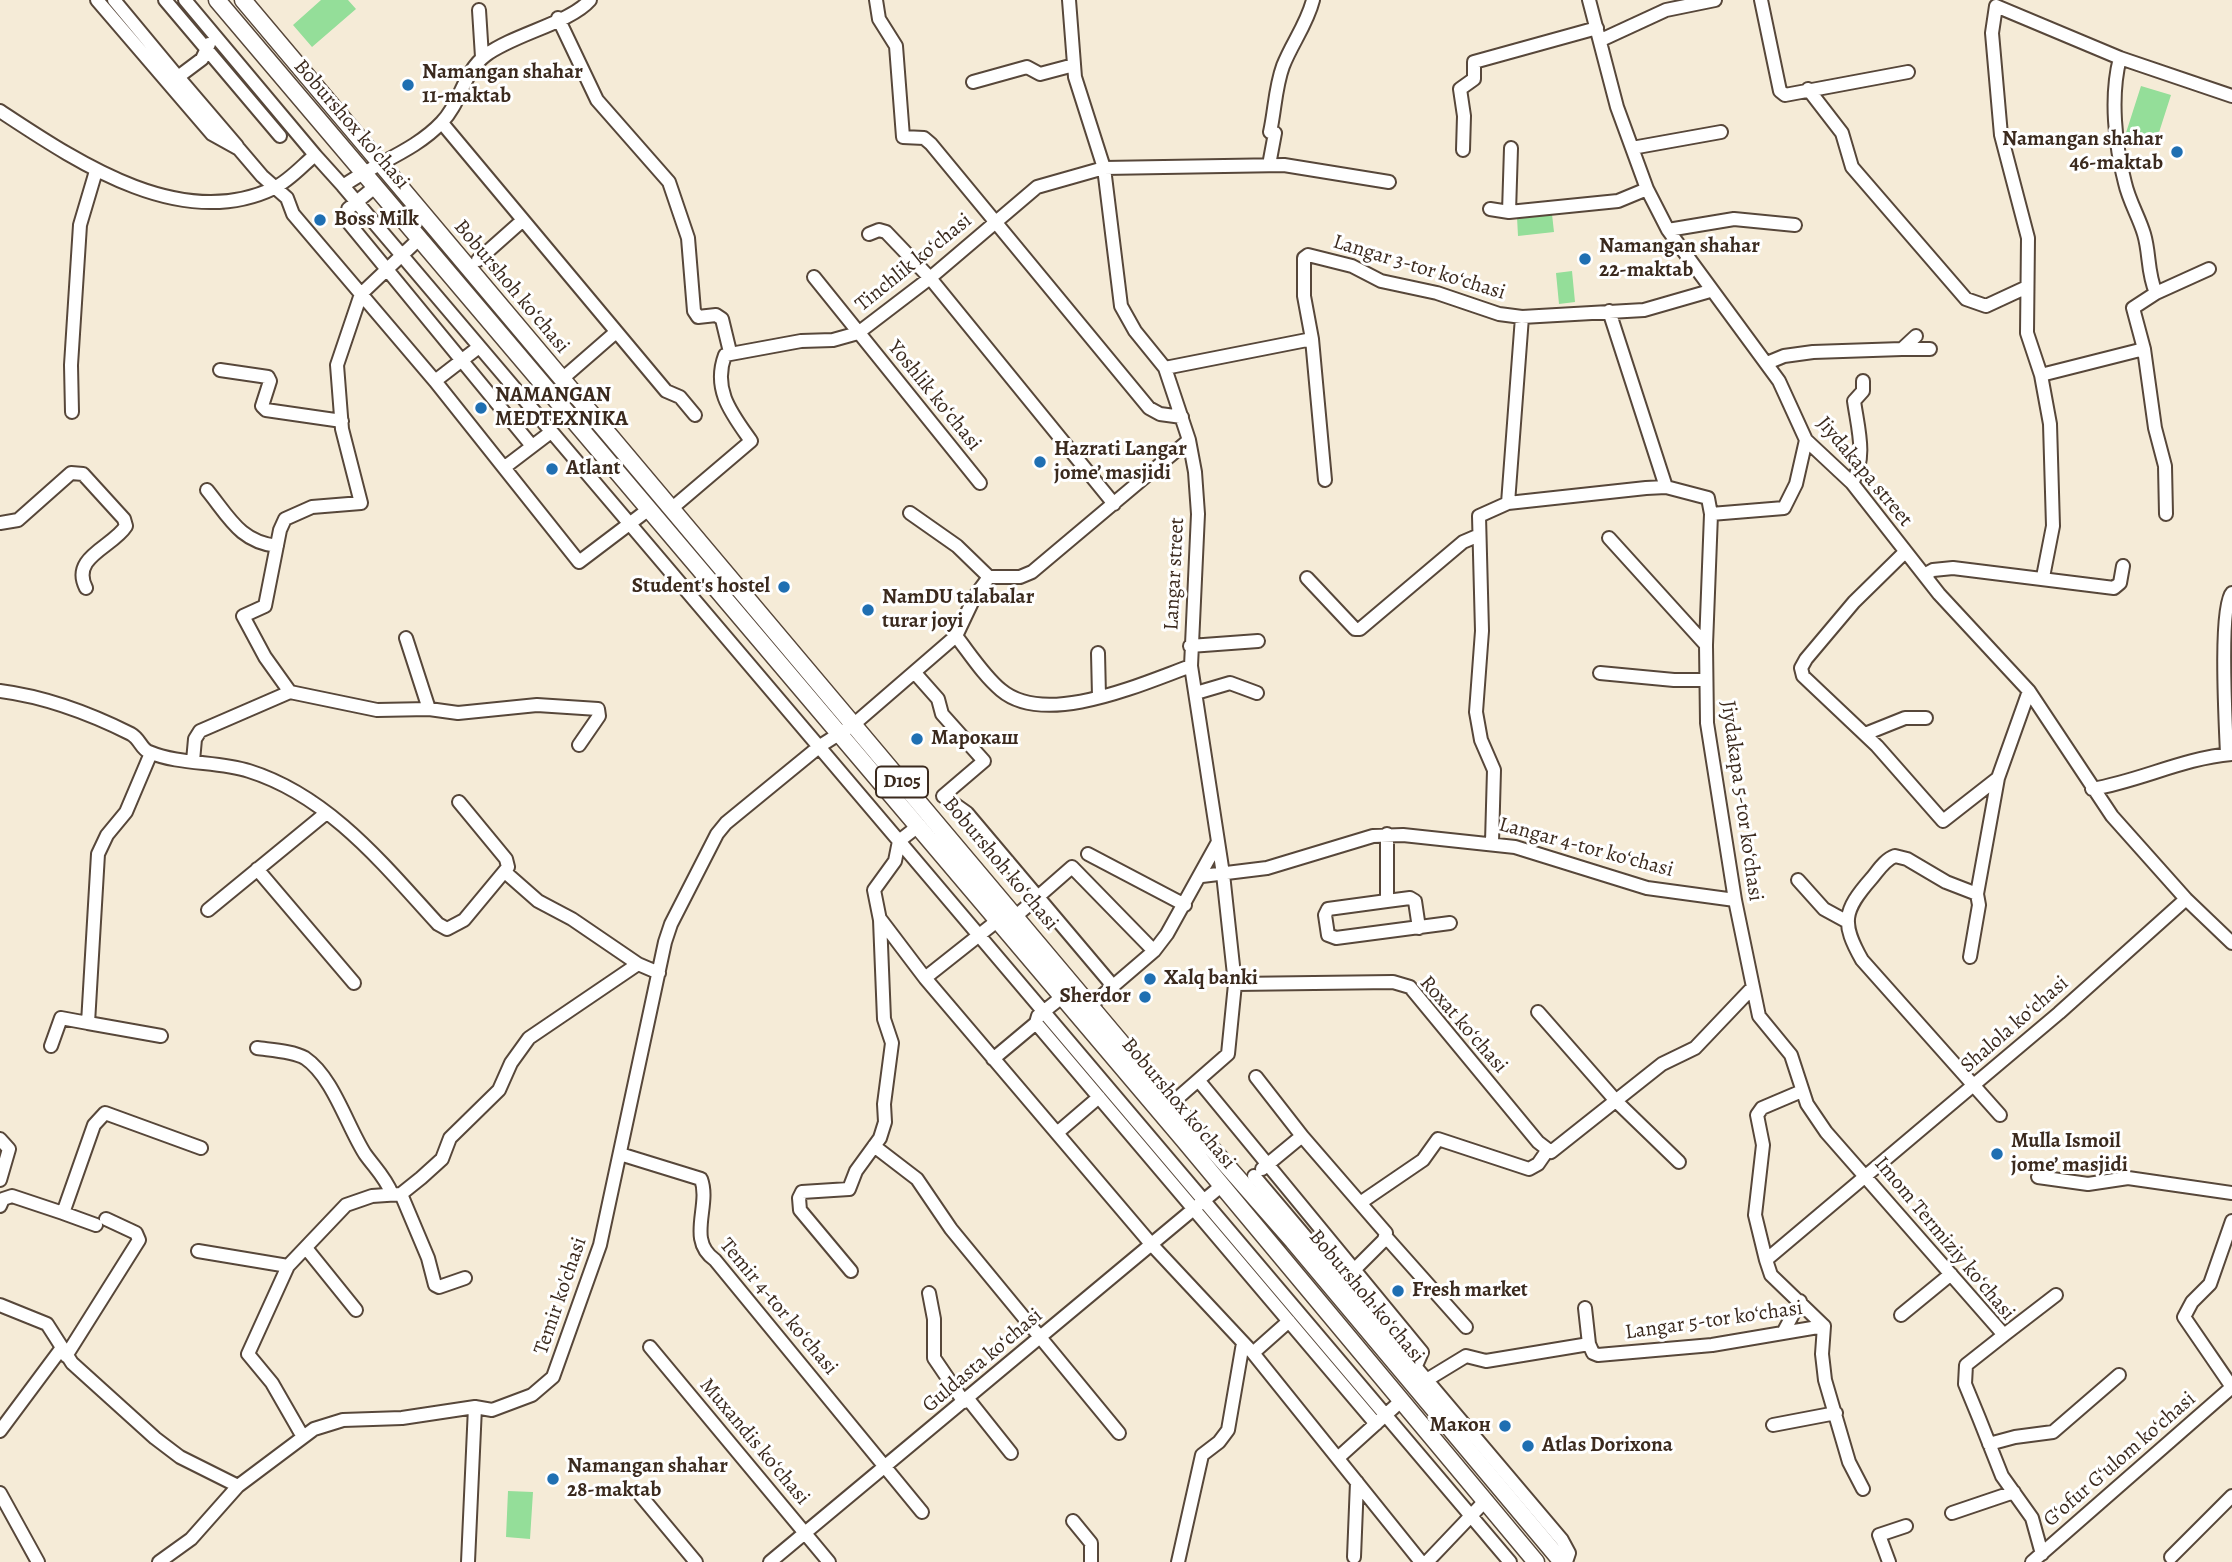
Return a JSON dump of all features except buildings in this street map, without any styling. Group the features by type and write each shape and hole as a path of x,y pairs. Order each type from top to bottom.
{"main road":[{"name":"Boburshox ko'chasi","path":"217,0 1062,997 1486,1500 1535,1562"},
{"name":"Boburshoh koʻchasi","path":"243,0 1172,1104 1248,1181 1366,1319 1564,1562"}],"street":[{"path":"97,0 212,134 239,149"},
{"path":"114,0 239,149 287,198 293,214 435,381 579,562 649,509"},
{"path":"165,0 280,136"},
{"path":"185,0 979,935 1099,1097 1199,1205 1289,1321 1380,1420 1431,1469 1510,1562"},
{"path":"343,186 412,147 442,123 469,73 482,57 505,41 575,12 590,0"},
{"path":"876,0 879,19 891,34 896,46 903,137 925,138 931,144 998,220 1149,408 1160,414 1182,417"},
{"name":"Langar street","path":"1069,0 1074,65 1104,168 1121,306 1135,331 1165,368 1189,440 1198,514 1191,666 1223,874 1235,984 1228,1054 1172,1104"},
{"path":"1269,165 1275,133 1270,132 1272,110 1282,69 1301,33 1313,0"},
{"name":"Jiydakapa street","path":"1588,0 1617,107 1647,189 1668,230 1710,291 1779,381 1806,440 1852,483 1924,575 2029,691 2092,789 2186,899 2232,943"},
{"path":"1463,150 1464,116 1460,89 1474,79 1474,62 1599,34 1666,10 1715,0"},
{"path":"1761,0 1780,91 1785,95 1908,72"},
{"path":"2043,577 2053,526 2050,424 2041,375 2029,344 2028,238 2001,135 1992,33 1994,3 2120,58 2232,96"},
{"path":"479,9 482,57"},
{"path":"558,19 597,100 669,181 688,238 694,310 698,317 716,315 722,319 730,352 722,363 722,396 751,441 671,509"},
{"path":"178,77 202,59 206,47 217,38"},
{"path":"2120,58 2115,78 2121,157 2125,183 2145,236 2148,274 2156,293"},
{"path":"973,82 1027,67 1040,74 1074,65"},
{"path":"1808,89 1842,132 1852,167 1966,299 1986,306 2027,287"},
{"path":"0,111 96,171 145,190 213,205 251,198 277,187 315,155"},
{"path":"442,123 612,323 616,332 666,391 680,397 695,415"},
{"path":"1632,148 1721,132"},
{"path":"1509,212 1511,148"},
{"name":"Tinchlik koʻchasi","path":"730,352 833,340 858,333 930,278 1037,187 1104,168 1269,165 1389,182"},
{"path":"72,412 71,365 80,225 96,171"},
{"path":"376,186 348,209 346,217 532,446"},
{"path":"1490,209 1509,212 1618,201 1647,189"},
{"path":"1668,230 1734,219 1795,225"},
{"path":"478,260 523,220"},
{"path":"869,234 879,230 886,232 930,278 1114,504"},
{"path":"290,692 243,620 244,614 265,606 282,523 292,514 312,508 361,503 341,421 337,365 361,294 421,238"},
{"name":"Langar 3-tor koʻchasi","path":"1312,339 1304,296 1304,258 1308,255 1352,266 1381,281 1437,293 1499,314 1522,317 1654,308 1710,291"},
{"path":"2166,514 2166,474 2155,428 2144,349 2133,308 2156,293 2210,268"},
{"name":"Yoshlik koʻchasi","path":"814,277 980,484"},
{"path":"1609,311 1666,487"},
{"path":"1508,503 1522,317"},
{"path":"562,379 616,332"},
{"path":"1902,349 1916,337"},
{"path":"1165,368 1312,339 1325,480"},
{"path":"435,381 479,347"},
{"path":"1767,363 1784,356 1813,352 1930,349"},
{"path":"2041,375 2144,349"},
{"path":"220,370 268,377 270,381 262,406 266,410 341,421"},
{"path":"1852,483 1859,468 1860,443 1854,401 1863,391 1863,381"},
{"path":"505,467 551,432"},
{"path":"910,513 957,546 989,577 1020,577 1032,572 1189,440"},
{"path":"1492,842 1494,771 1481,740 1476,712 1482,631 1477,536 1479,516 1508,503 1666,487 1708,498 1711,514 1784,508 1796,484 1806,440"},
{"path":"0,523 18,520 71,473 83,474 124,519 127,526 84,564 81,574 86,588"},
{"path":"207,490 244,535 258,544 277,545"},
{"name":"Jiydakapa 5-tor koʻchasi","path":"1711,514 1706,645 1707,723 1735,900 1753,987"},
{"path":"1307,578 1355,629 1360,629 1463,542 1477,536"},
{"path":"1609,538 1706,645"},
{"path":"1905,552 1854,602 1801,668 1803,676 1865,734 1943,821 1998,778"},
{"path":"1924,575 1933,570 1953,568 2022,578 2043,577 2114,588 2120,583 2123,566"},
{"path":"989,577 975,596 956,636 1001,690 1017,700 1046,706 1099,696 1191,666"},
{"path":"2092,789 2117,785 2164,767 2230,754 2226,635 2227,599 2232,593"},
{"path":"719,630 737,615"},
{"name":"Temir ko'chasi","path":"159,1562 198,1533 238,1486 303,1437 327,1423 402,1418 475,1407 492,1410 532,1395 553,1377 593,1271 671,924 717,834 820,746 853,725 956,636"},
{"path":"406,638 429,709"},
{"path":"1190,646 1258,641"},
{"path":"1098,653 1099,696"},
{"path":"769,688 787,673"},
{"path":"915,673 938,699 942,713 984,761 943,796 967,813 1113,986"},
{"path":"1600,673 1674,680 1706,680"},
{"path":"1196,693 1230,683 1257,693"},
{"path":"0,691 33,695 94,717 132,735 151,753 248,771 280,783 362,840 442,928 453,928 464,920 508,867 506,859 459,802"},
{"path":"1970,957 1979,905 1977,894 1998,778 2029,691"},
{"path":"193,761 195,738 200,731 290,692 377,710 429,709 458,713 537,705 598,709 601,713 579,745"},
{"path":"1865,734 1905,718 1926,718"},
{"path":"88,1023 98,854 107,835 126,812 151,753"},
{"path":"208,910 325,814"},
{"path":"851,1270 800,1210 799,1198 802,1192 849,1189 856,1171 874,1146 885,1122 884,1104 892,1043 884,1019 876,884 895,861 899,841 917,827"},
{"path":"1387,834 1387,901"},
{"name":"Langar 4-tor koʻchasi","path":"1202,876 1267,868 1387,834 1492,842 1647,888 1735,900"},
{"path":"1091,1005 1154,951 1185,905 1218,842"},
{"path":"1088,855 1185,905"},
{"path":"1977,894 1946,882 1907,859 1895,856 1885,862 1855,898 1846,921 1862,960 2000,1115"},
{"path":"1016,916 1072,867 1154,951"},
{"path":"257,869 354,983"},
{"path":"505,872 538,901 572,919 638,964 659,973"},
{"path":"1798,880 1817,903 1846,921"},
{"path":"1419,928 1415,901 1410,898 1328,909 1325,915 1328,935 1336,938 1419,928 1450,923"},
{"name":"Shalola koʻchasi","path":"1766,1260 1865,1174 1973,1086 2186,899"},
{"path":"880,920 925,978 1152,1245 1248,1348 1339,1457 1421,1562"},
{"path":"925,978 997,921"},
{"path":"303,1437 272,1382 248,1353 288,1266 346,1205 359,1199 397,1194 442,1159 450,1138 499,1090 511,1063 529,1038 638,964"},
{"name":"Roxat koʻchasi","path":"1235,984 1393,982 1409,987 1547,1151"},
{"path":"1360,1203 1423,1160 1438,1139 1529,1169 1538,1164 1547,1151 1561,1147 1662,1064 1695,1048 1753,987"},
{"name":"Imom Termiziy koʻchasi","path":"1753,987 1759,1016 1791,1055 1802,1091 1826,1132 2004,1335 1969,1362 1964,1371 1965,1384 2002,1476 2032,1518 2036,1560"},
{"path":"993,1059 1062,997"},
{"path":"1538,1012 1616,1102 1679,1162"},
{"path":"1040,1017 1380,1420"},
{"path":"51,1046 61,1018 160,1036"},
{"path":"257,1048 301,1056 308,1061 330,1087 365,1153 397,1194 428,1258 435,1286 466,1278"},
{"path":"1256,1077 1302,1136 1385,1233 1385,1237 1466,1327"},
{"path":"1199,1081 1422,1352 1415,1368"},
{"path":"1802,1091 1766,1106 1757,1115 1763,1145 1755,1214 1771,1275 1824,1326"},
{"path":"1056,1133 1099,1097"},
{"path":"63,1213 100,1115 112,1115 201,1148"},
{"path":"1248,1181 1302,1136"},
{"path":"0,1139 9,1149 0,1180"},
{"path":"874,1146 917,1180 928,1200 1119,1433"},
{"name":"Temir 4-tor koʻchasi","path":"620,1154 701,1179 700,1238 706,1254 922,1512"},
{"path":"2038,1177 2088,1184 2128,1178 2232,1193"},
{"name":"Guldasta koʻchasi","path":"769,1562 887,1467 1220,1187"},
{"path":"0,1431 63,1353 139,1240 136,1233 101,1222 12,1196 1,1199"},
{"path":"2232,1221 2210,1284 2192,1302 2184,1318 2232,1387"},
{"path":"1337,1285 1385,1237"},
{"path":"306,1248 356,1310"},
{"path":"198,1251 288,1266"},
{"path":"1900,1315 1951,1274"},
{"path":"929,1293 934,1319 934,1358 1011,1453"},
{"path":"2004,1335 2056,1295"},
{"path":"1784,1331 1800,1301"},
{"path":"0,1305 47,1324 63,1353 163,1444 180,1457 238,1486"},
{"path":"1382,1305 1366,1319 1415,1368 1420,1384"},
{"path":"1585,1308 1589,1344"},
{"path":"1178,1562 1202,1455 1219,1442 1228,1430 1248,1348 1289,1321"},
{"name":"Langar 5-tor koʻchasi","path":"1420,1384 1466,1356 1486,1361 1589,1344 1593,1353 1598,1355 1712,1345 1824,1326 1822,1367 1849,1462 1863,1489"},
{"name":"Muxandis koʻchasi","path":"650,1347 830,1562"},
{"path":"1989,1444 2053,1432 2119,1376"},
{"name":"Gʻofur Gʻulom koʻchasi","path":"2036,1560 2232,1387"},
{"path":"1339,1457 1401,1401"},
{"path":"468,1562 475,1407"},
{"path":"1773,1425 1836,1413"},
{"path":"1431,1469 1447,1454"},
{"path":"1354,1557 1357,1482"},
{"path":"1952,1513 2014,1492"},
{"path":"0,1493 33,1560"},
{"path":"641,1496 696,1562"},
{"path":"2171,1557 2232,1496"},
{"path":"1427,1562 1486,1500"},
{"path":"1073,1521 1091,1543 1091,1562"},
{"path":"1889,1562 1880,1535 1906,1526"},
{"path":"1494,1544 1510,1530"}],"green space":[{"path":"321,0 348,0 356,9 312,47 293,25"},
{"path":"2141,86 2171,95 2154,148 2124,139"},
{"path":"1552,214 1554,232 1518,236 1517,217"},
{"path":"1572,271 1575,302 1559,304 1556,273"},
{"path":"508,1491 533,1492 530,1539 506,1537"}],"place":[{"name":"Namangan shahar 11-maktab","path":"408,85"},
{"name":"Namangan shahar 46-maktab","path":"2177,152"},
{"name":"Boss Milk","path":"320,220"},
{"name":"Namangan shahar 22-maktab","path":"1585,259"},
{"name":"NAMANGAN MEDTEXNIKA","path":"481,408"},
{"name":"Hazrati Langar jome’ masjidi","path":"1040,462"},
{"name":"Atlant","path":"552,469"},
{"name":"Student's hostel","path":"784,587"},
{"name":"NamDU talabalar turar joyi","path":"868,610"},
{"name":"Марокаш","path":"917,739"},
{"name":"Xalq banki","path":"1150,979"},
{"name":"Sherdor","path":"1145,997"},
{"name":"Mulla Ismoil jome’ masjidi","path":"1997,1154"},
{"name":"Fresh market","path":"1398,1291"},
{"name":"Макон","path":"1505,1426"},
{"name":"Atlas Dorixona","path":"1528,1446"},
{"name":"Namangan shahar 28-maktab","path":"553,1479"}]}
